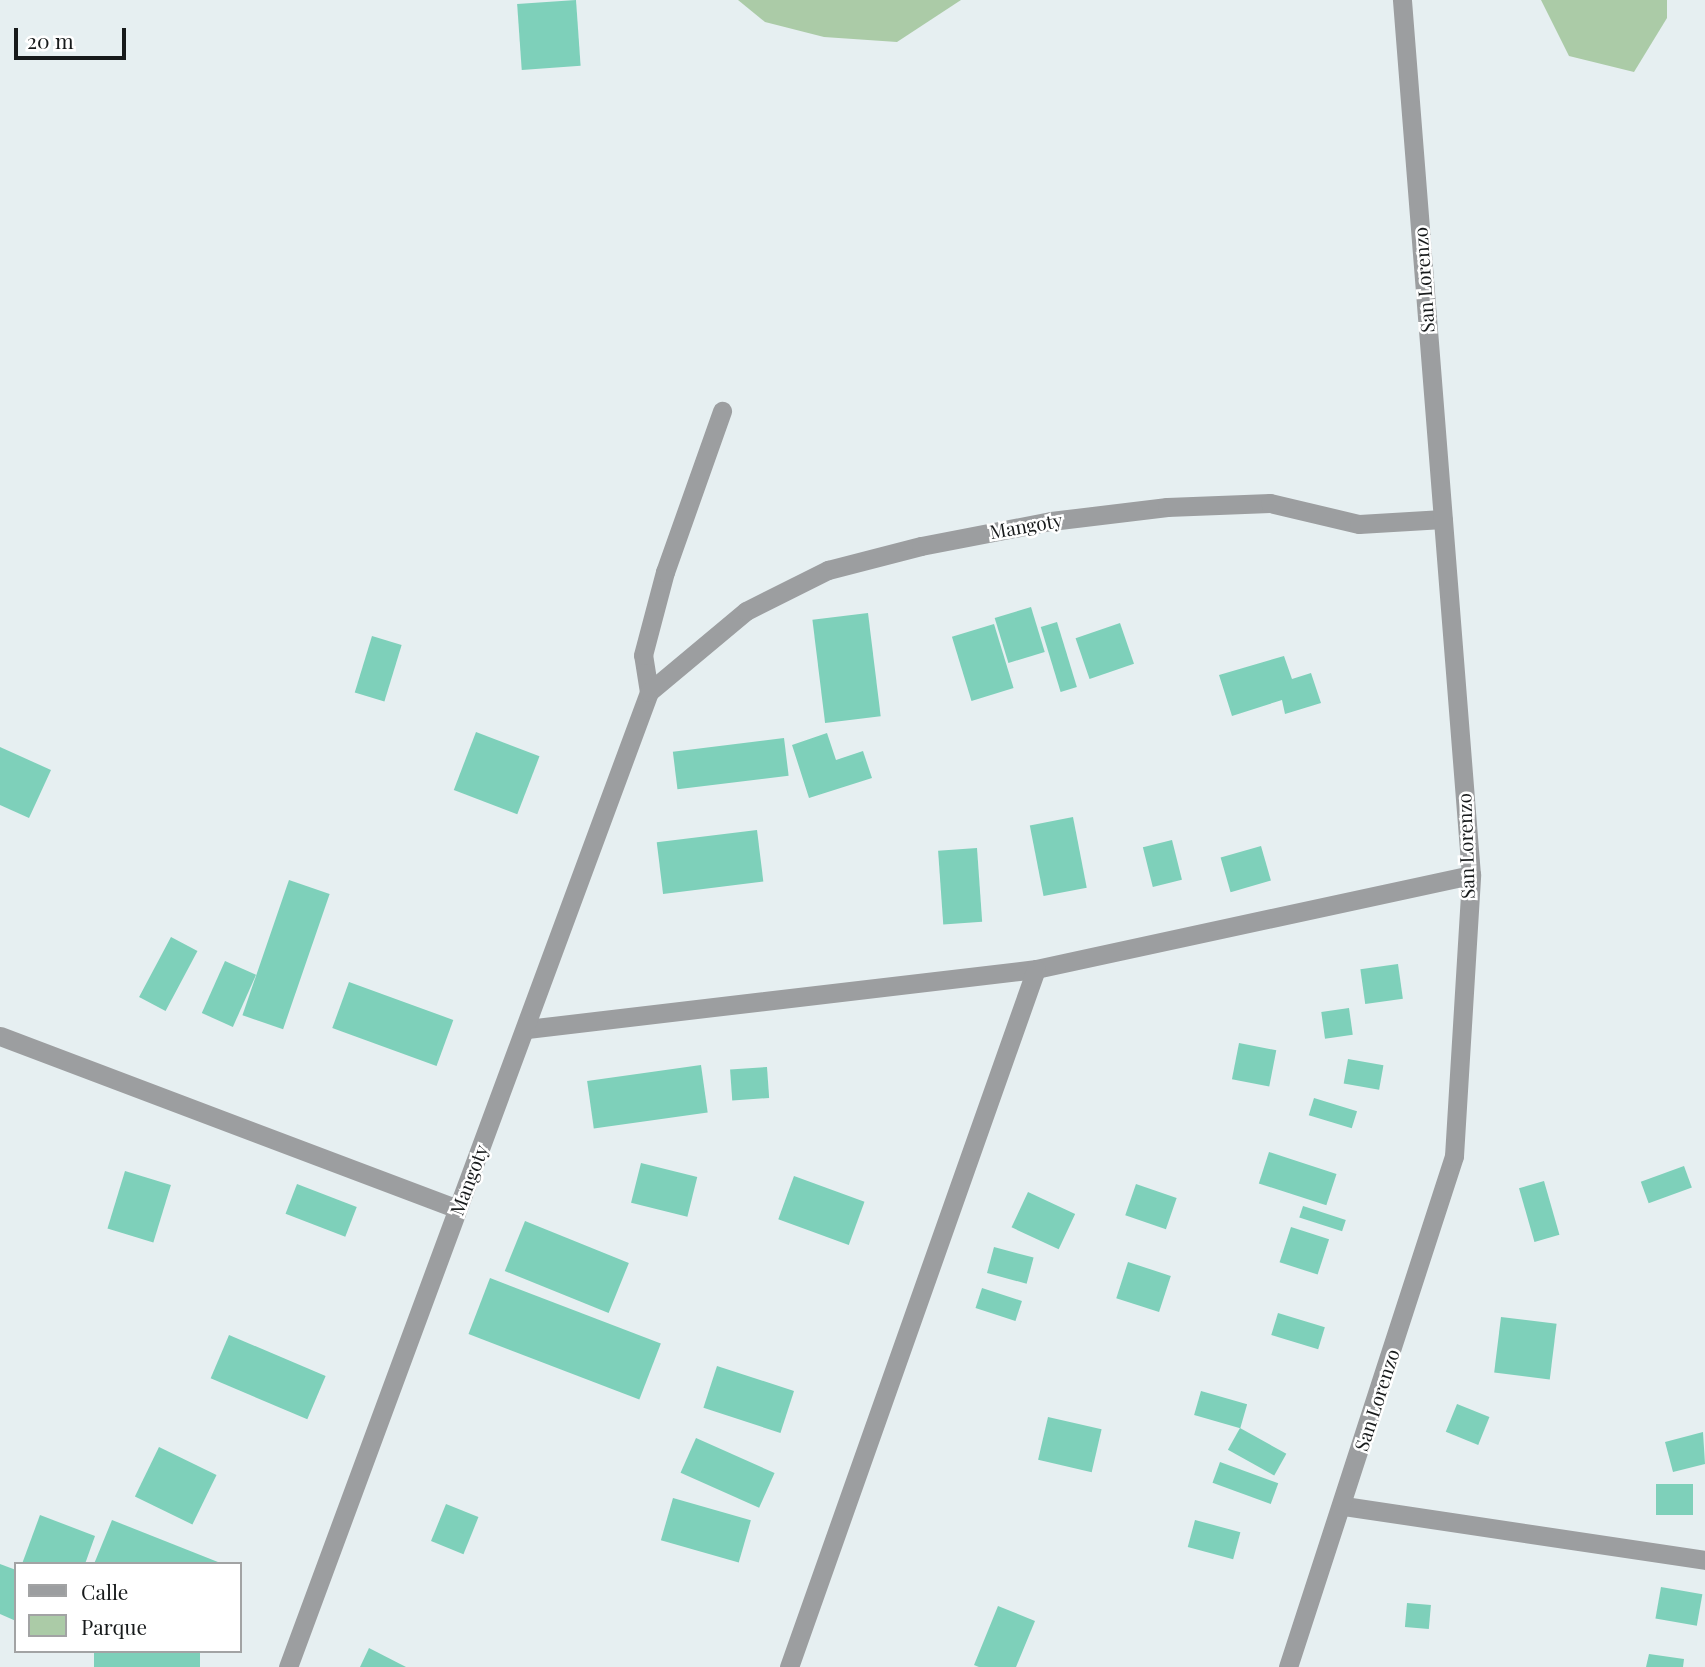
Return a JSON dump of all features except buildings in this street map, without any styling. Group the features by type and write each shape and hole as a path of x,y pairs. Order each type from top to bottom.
{"street":[{"name":"San Lorenzo","path":"1288,1667 1344,1506 1454,1156 1471,875 1402,0"},
{"name":"Mangoty","path":"288,1667 457,1209 527,1029 649,692 643,655 665,572 722,411"},
{"name":"Mangoty","path":"649,692 746,611 828,570 921,546 1051,521 1167,507 1270,503 1359,524 1443,519"},
{"path":"527,1029 1036,969 1471,875"},
{"path":"789,1667 1036,969"},
{"path":"0,1036 457,1209"},
{"path":"1344,1506 1705,1560"}],"green space":[{"path":"738,0 961,0 897,42 824,37 765,22"},
{"path":"1541,0 1667,0 1667,18 1634,72 1569,56"}]}
